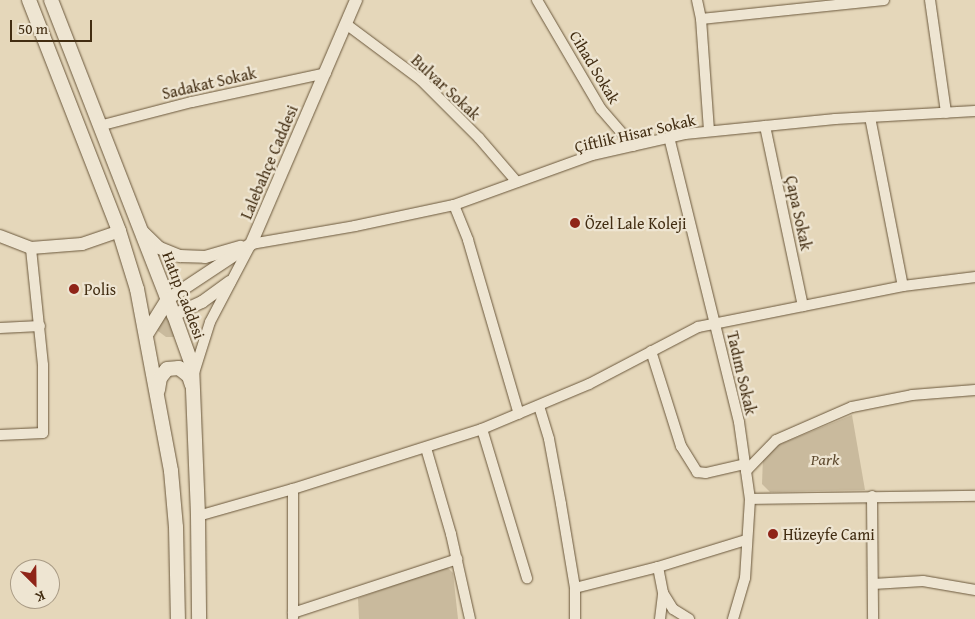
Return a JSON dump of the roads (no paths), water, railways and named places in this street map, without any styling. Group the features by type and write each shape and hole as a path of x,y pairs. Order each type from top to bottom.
{"main road":[{"path":"29,0 131,266 158,393 172,471 176,527 178,619"},
{"name":"Hatıp Caddesi","path":"51,0 192,365 198,516 199,619"},
{"path":"146,334 168,299"},
{"path":"158,393 160,378 167,369 179,368 189,376 194,384"}],"street":[{"name":"Lalebahçe Caddesi","path":"168,299 251,244 356,0"},
{"name":"Cihad Sokak","path":"537,0 601,110 633,146"},
{"path":"697,0 701,19 709,131"},
{"path":"701,19 884,0"},
{"path":"930,0 946,113"},
{"name":"Bulvar Sokak","path":"346,24 421,80 479,138 517,182"},
{"name":"Sadakat Sokak","path":"99,126 192,102 326,73"},
{"name":"Çiftlik Hisar Sokak","path":"251,244 454,205 592,155 669,137 709,131 870,117 975,111"},
{"path":"870,117 903,286"},
{"name":"Çapa Sokak","path":"765,126 803,306"},
{"name":"Tadım Sokak","path":"669,137 739,422 750,498 745,578 733,619"},
{"path":"454,205 468,240 519,414"},
{"path":"140,229 160,248 180,256 205,257 251,244"},
{"path":"0,236 31,248 82,244 119,231"},
{"path":"194,384 210,322 251,244"},
{"path":"0,435 43,433 40,326 31,248"},
{"path":"198,516 293,489 482,429 589,384 698,327 903,286 975,277"},
{"path":"174,315 202,302 230,282"},
{"path":"0,328 40,326"},
{"path":"651,351 682,446 697,472 706,473 745,468 776,440 852,407 912,395 975,390"},
{"path":"539,406 549,439 575,588 575,619"},
{"path":"482,429 527,578"},
{"path":"426,448 457,559 470,619"},
{"path":"293,489 293,616 457,559"},
{"path":"872,496 873,619"},
{"path":"750,498 975,496"},
{"path":"575,588 658,567 746,540"},
{"path":"658,567 663,593 660,619"},
{"path":"872,584 923,581 975,590"},
{"path":"663,593 673,609 690,619"}],"place":[{"name":"Özel Lale Koleji","path":"575,223"},
{"name":"Polis","path":"74,289"},
{"name":"Hüzeyfe Cami","path":"773,534"}],"park label":[{"name":"Park","path":"825,459"}]}
